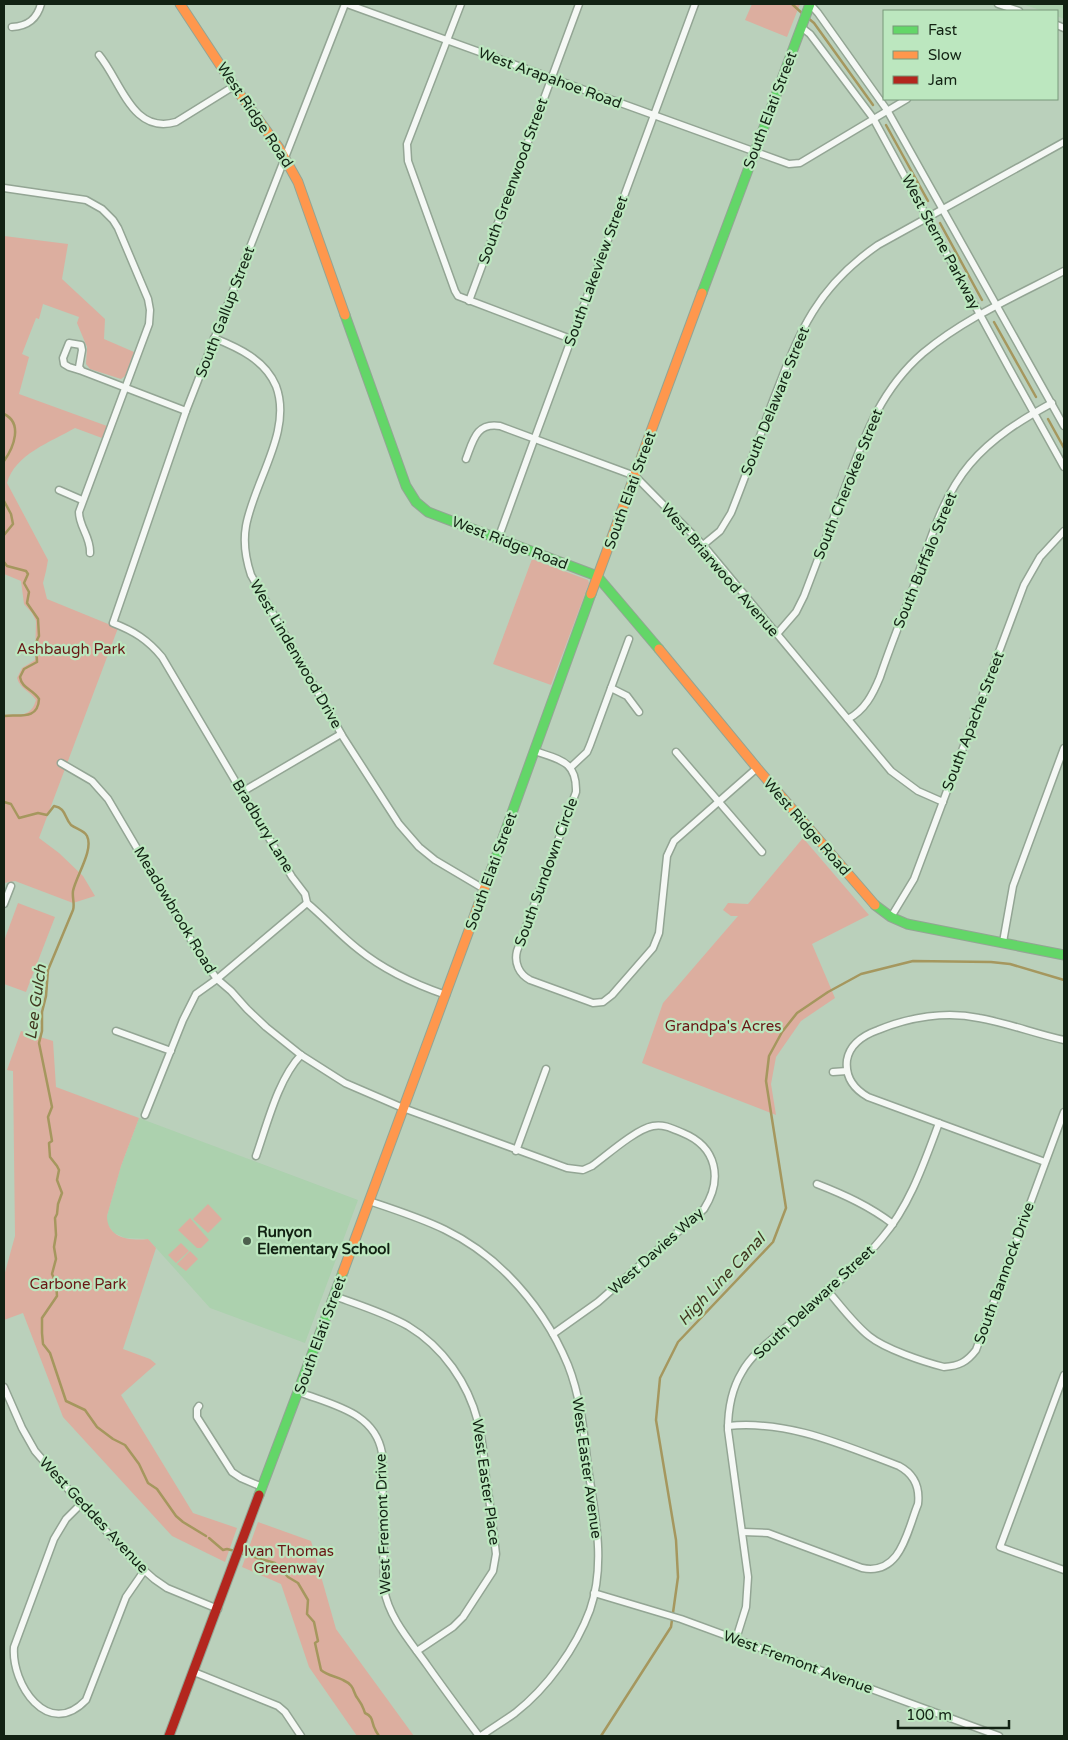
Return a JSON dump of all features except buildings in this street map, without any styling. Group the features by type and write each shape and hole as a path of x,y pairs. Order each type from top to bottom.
{"street":[{"path":"12,27 20,27 32,21 41,4"},
{"name":"West Ridge Road","path":"180,4 234,86 286,158 298,182 406,486 416,502 428,512 597,576 640,625 757,768 872,902 890,917 907,924 1064,955"},
{"name":"West Arapahoe Road","path":"346,4 789,164 800,163 905,100"},
{"name":"South Gallup Street","path":"113,623 186,411 346,4"},
{"path":"461,4 408,144 407,156 455,291 460,298 571,339"},
{"name":"South Greenwood Street","path":"469,301 579,4"},
{"name":"South Lakeview Street","path":"498,539 694,4"},
{"path":"998,4 1016,10"},
{"name":"South Elati Street","path":"169,1736 446,995 597,576 809,7"},
{"name":"West Sterne Parkway","path":"809,7 818,13 887,110 1064,426"},
{"name":"West Sterne Parkway","path":"802,25 873,118 1064,467"},
{"path":"99,55 134,110 151,122 166,124 176,122 234,86"},
{"name":"South Delaware Street","path":"703,546 720,531 731,513 795,344 817,304 836,281 866,254 928,217 1064,142"},
{"path":"4,188 86,200 102,209 113,220 147,293 150,310 149,324 79,512 79,518 90,543 90,553"},
{"name":"South Cherokee Street","path":"777,634 796,612 804,596 866,433 883,400 896,381 922,354 952,332 980,315 1064,271"},
{"name":"West Lindenwood Drive","path":"214,338 238,349 263,365 278,392 281,411 280,425 247,519 246,560 251,575 341,734 399,824 413,840 442,865 484,889"},
{"path":"82,371 78,367 82,350 81,345 69,344 62,358 64,364 69,368 82,371 186,411"},
{"name":"South Buffalo Street","path":"848,719 865,705 871,697 940,514 959,478 996,438 1012,426 1052,403"},
{"name":"West Briarwood Avenue","path":"466,459 477,433 482,428 490,425 500,426 635,476 703,546 891,771 918,791 942,802"},
{"path":"59,490 82,500"},
{"name":"South Apache Street","path":"890,917 914,879 1024,585 1040,557 1064,531"},
{"name":"Bradbury Lane","path":"113,623 129,629 147,640 162,657 292,877 305,894 307,903 375,962 416,984 446,995"},
{"path":"535,751 561,760 571,767 587,752 629,639"},
{"path":"611,688 627,696 639,712"},
{"path":"242,792 341,734"},
{"path":"1003,942 1013,886 1064,748"},
{"path":"676,752 762,852"},
{"name":"Meadowbrook Road","path":"61,763 92,781 108,799 201,958 217,979 232,991 266,1027 301,1056 345,1083 403,1108"},
{"name":"South Sundown Circle","path":"571,767 575,775 576,792 517,950 516,960 519,971 526,978 587,1002 597,1003 607,1000 653,948 659,933 667,856 670,846 757,768"},
{"path":"4,904 10,886"},
{"path":"145,1115 182,1020 196,994 217,979 307,903"},
{"name":"West Ridge Road","path":"1003,942 1064,950"},
{"path":"1045,1162 868,1097 854,1086 847,1071 847,1059 853,1045 863,1036 889,1025 927,1017 979,1018 1064,1040"},
{"path":"116,1030 171,1052"},
{"path":"256,1156 282,1084 291,1068 301,1056"},
{"path":"516,1150 546,1069"},
{"path":"833,1072 847,1071"},
{"name":"West Davies Way","path":"403,1108 568,1168 583,1170 592,1166 639,1132 652,1126 669,1127 697,1140 707,1152 714,1166 715,1183 713,1193 704,1209 598,1302 552,1334"},
{"name":"South Bannock Drive","path":"827,1290 860,1328 886,1347 944,1367 965,1362 976,1350 1064,1112"},
{"name":"South Delaware Street","path":"736,1639 746,1607 749,1589 728,1426 728,1414 735,1386 747,1364 756,1354 872,1249 893,1224 912,1192 939,1123"},
{"path":"817,1184 857,1200 875,1210 893,1224"},
{"name":"West Easter Avenue","path":"369,1201 427,1220 448,1230 474,1247 518,1286 535,1307 552,1334 570,1371 582,1415 598,1542 594,1593 582,1628 547,1680 515,1712 480,1736"},
{"name":"West Easter Place","path":"334,1296 392,1318 409,1327 435,1347 463,1384 478,1422 496,1554 495,1566 459,1622 417,1652"},
{"path":"1064,1375 1000,1547 1064,1570"},
{"name":"West Geddes Avenue","path":"4,1387 29,1443 81,1504 144,1571 167,1588 218,1609"},
{"name":"West Fremont Drive","path":"299,1392 359,1416 373,1430 377,1437 382,1453 384,1589 386,1602 391,1613 417,1652 480,1736"},
{"path":"199,1406 197,1418 228,1467 241,1478 262,1486"},
{"path":"728,1426 758,1424 798,1430 899,1466 911,1476 917,1486 919,1497 899,1552 888,1564 877,1569 862,1568 768,1532 743,1532"},
{"path":"81,1504 66,1519 54,1539 14,1647 16,1669 30,1700 38,1708 51,1714 62,1714 75,1710 86,1700 126,1597 144,1571"},
{"name":"West Fremont Avenue","path":"594,1593 681,1619 999,1736"},
{"path":"194,1672 278,1706 285,1712 301,1736"}],"shaded area":[{"path":"1022,4 1064,4 1064,19 1058,16 1058,10 1040,10"},
{"path":"139,1118 358,1200 305,1343 210,1308 148,1239 125,1238 114,1233 107,1224 107,1216 121,1166"}],"green space":[{"path":"752,4 800,4 787,37 745,20"},
{"name":"Ashbaugh Park","path":"4,236 68,244 62,279 105,319 104,339 134,352 125,376 121,379 90,369 86,364 87,347 77,323 79,317 43,304 39,319 36,318 22,354 29,357 19,394 107,426 102,438 75,428 45,444 18,464 11,473 7,483 48,560 43,583 47,599 118,628 39,838 59,853 83,876 95,896 73,903 15,881 4,883 4,715 24,714 34,706 36,700 20,685 17,678 22,668 35,660 36,621 24,604 21,581 4,574"},
{"path":"532,559 588,580 589,583 551,685 493,664"},
{"name":"Grandpa's Acres","path":"803,838 869,915 812,944 835,998 801,1021 776,1057 771,1084 776,1115 642,1063 663,1003 738,916 731,916 723,910 728,903 748,904"},
{"path":"18,903 55,917 26,992 4,984 4,941"},
{"name":"Carbone Park","path":"21,1031 53,1041 56,1087 139,1118 121,1166 107,1216 108,1223 115,1233 127,1238 148,1239 156,1248 123,1349 150,1359 156,1364 121,1395 193,1513 237,1528 225,1562 172,1536 63,1417 23,1313 4,1320 4,1276 15,1236 13,1071 7,1070"},
{"path":"208,1204 222,1219 208,1233 193,1219"},
{"path":"190,1218 209,1240 201,1248 197,1248 178,1230"},
{"path":"181,1243 189,1251 176,1263 168,1255"},
{"path":"190,1251 198,1259 186,1271 177,1264"},
{"name":"Ivan Thomas Greenway","path":"258,1522 311,1541 336,1629 414,1736 357,1736 309,1667 281,1584 242,1567"}],"waterway":[{"path":"792,4 804,15"},
{"path":"808,18 814,23 873,105"},
{"path":"886,125 928,201"},
{"path":"940,223 982,300"},
{"path":"994,322 1036,397"},
{"name":"Lee Gulch","path":"4,414 10,418 15,429 11,449 4,461"},
{"path":"1048,419 1064,448"},
{"name":"Lee Gulch","path":"4,501 11,514 13,524 4,535"},
{"name":"Lee Gulch","path":"4,562 7,566 26,571 28,574 24,583 29,592 27,603 38,619 39,636 36,645 37,662 24,669 20,677 25,687 39,699 38,706 31,714 4,716"},
{"name":"Lee Gulch","path":"4,802 11,804 19,818 38,813 47,815 54,806 58,807 63,811 71,825 86,834 89,842 73,891 73,910 48,970 46,996 42,1012 42,1031 39,1043 52,1107 48,1117 52,1141 49,1143 50,1157 59,1170 57,1180 62,1193 55,1218 56,1235 54,1247 56,1259 52,1274 56,1283 57,1296 42,1318 43,1344 50,1353 66,1401 85,1410 97,1427 125,1445 139,1464 148,1483 157,1489 176,1516 206,1536"},
{"name":"High Line Canal","path":"601,1736 671,1627 678,1577 676,1540 656,1420 660,1378 678,1342 773,1242 786,1208 766,1081 769,1056 782,1032 797,1013 828,992 861,974 913,961 1010,964 1064,980"},
{"name":"Lee Gulch","path":"209,1538 223,1550 235,1551"},
{"name":"Lee Gulch","path":"240,1553 275,1563 288,1577 298,1583 308,1600 307,1614 314,1622 318,1641 315,1643 321,1670 350,1685 362,1704 365,1713 371,1718 379,1736"}],"traffic: fast":[{"path":"702,293 810,4"},
{"path":"345,315 406,486 416,502 428,512 597,576 659,649"},
{"path":"492,868 591,594"},
{"path":"875,905 891,917 907,924 1064,955"},
{"path":"259,1495 343,1272"}],"traffic: slow":[{"path":"180,4 234,86 279,148 298,182 345,315"},
{"path":"591,594 702,293"},
{"path":"659,649 757,768 875,905"},
{"path":"343,1272 492,868"}],"traffic: jam":[{"path":"169,1736 259,1495"}],"place":[{"name":"Runyon Elementary School","path":"247,1241"}]}
